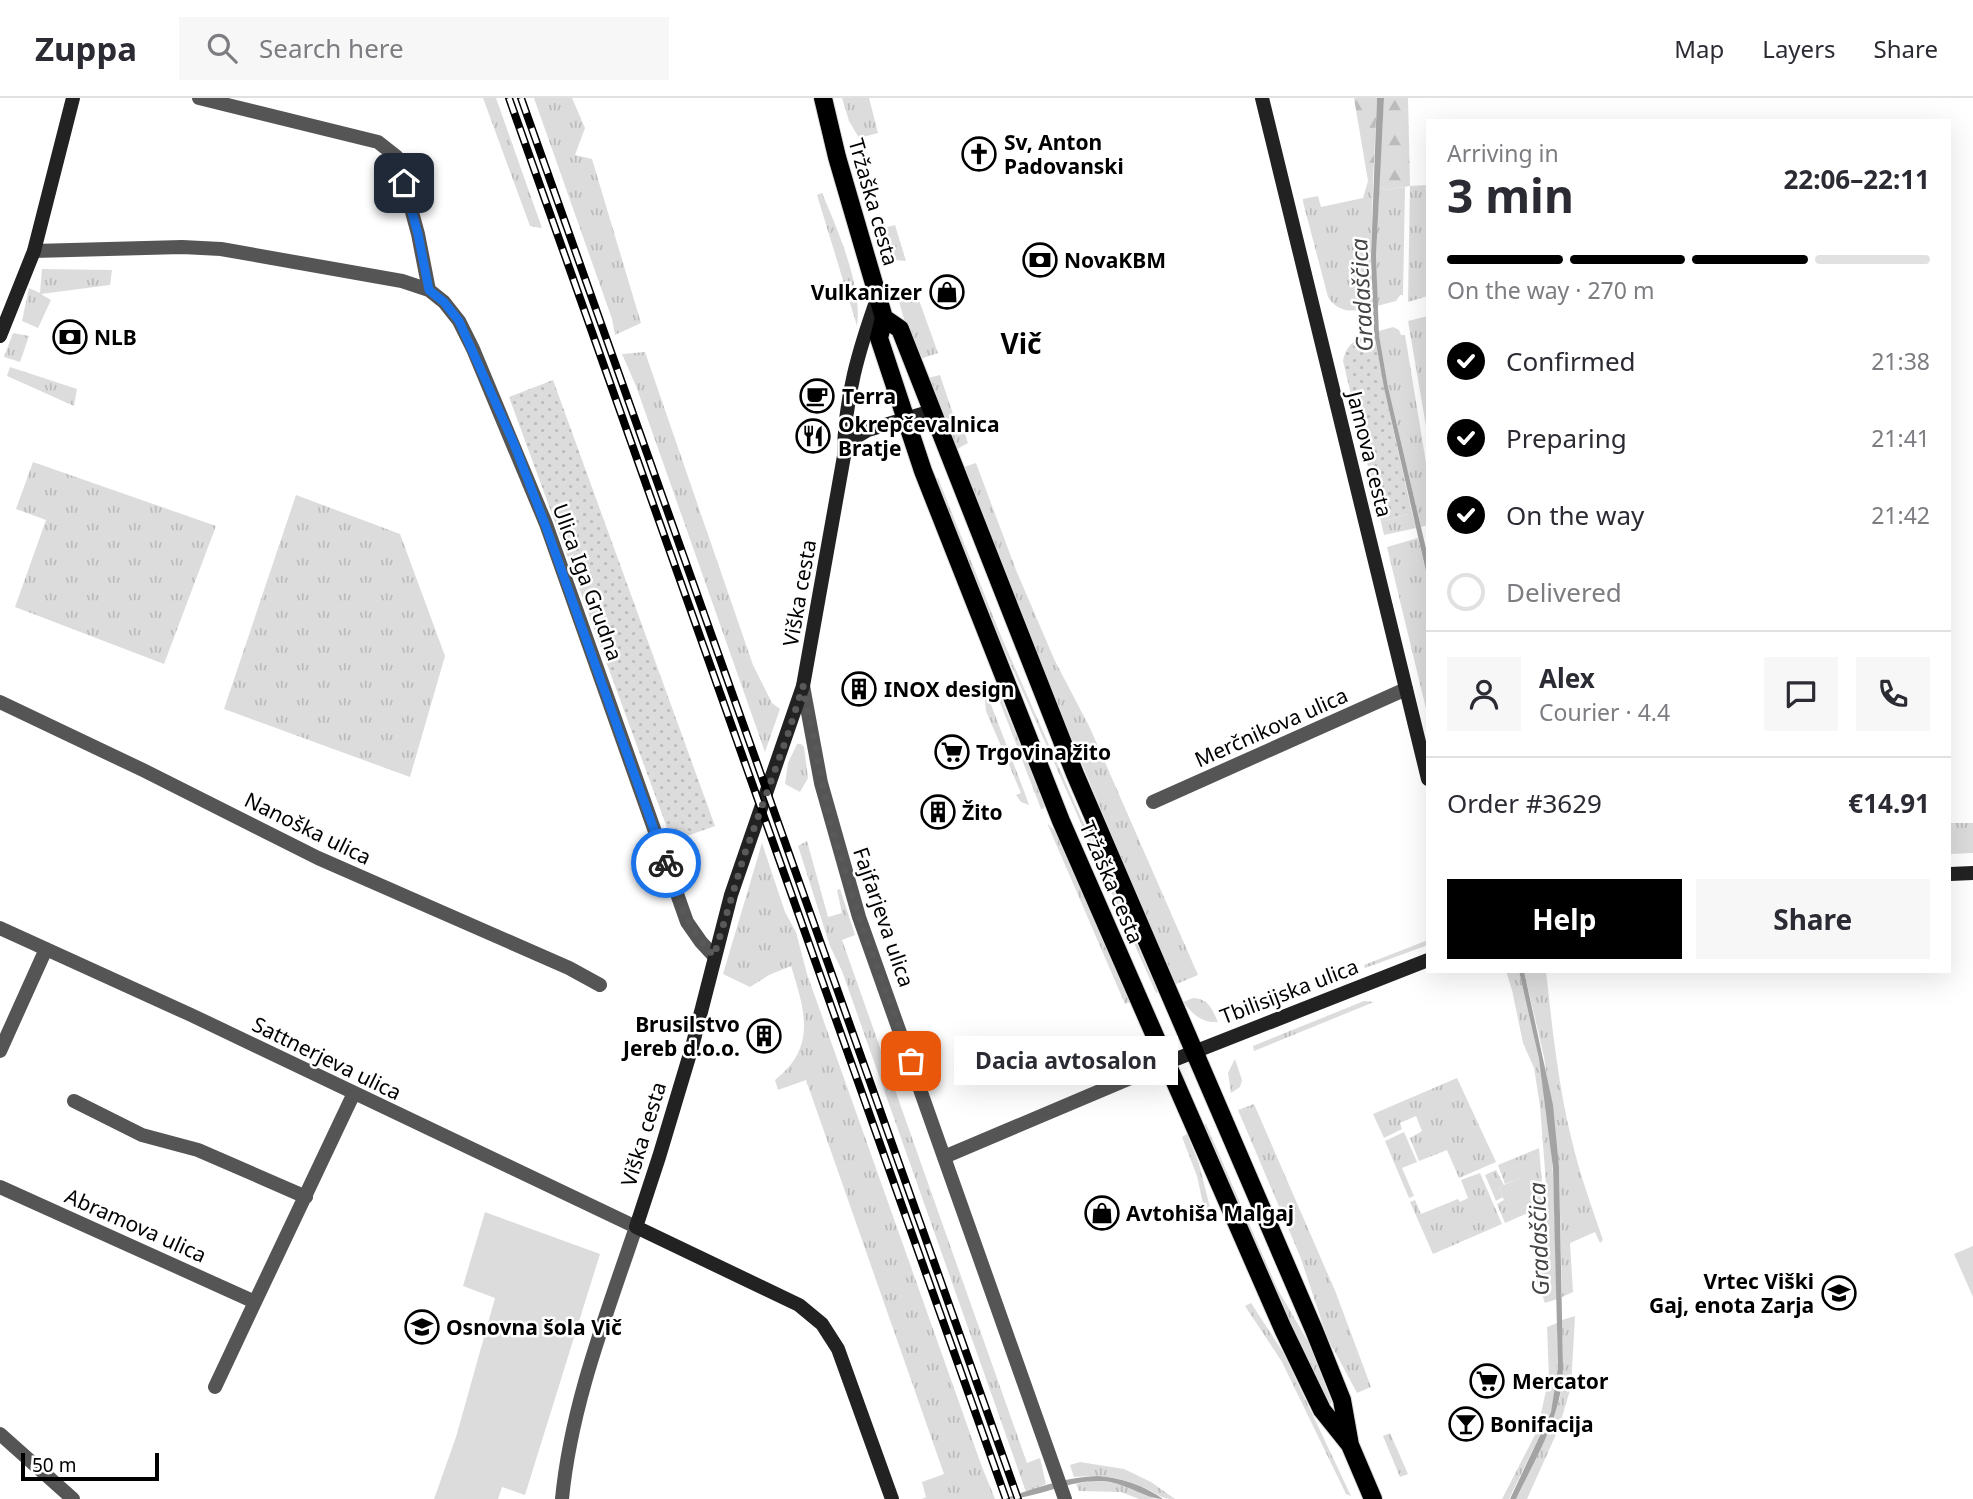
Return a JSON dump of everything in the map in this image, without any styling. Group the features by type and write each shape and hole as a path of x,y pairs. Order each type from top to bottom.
{"main road":[{"name":"Tržaška cesta","path":"823,98 837,157 884,318 879,338 905,419 963,575 1061,821 1300,1365 1322,1410 1350,1446"},
{"name":"Tržaška cesta","path":"884,318 900,329 1075,774 1342,1400 1350,1446 1373,1499"}],"street":[{"path":"0,336 34,251 73,98"},
{"path":"199,98 378,142 397,157 418,234 429,290"},
{"name":"Jamova cesta","path":"1262,98 1426,771"},
{"name":"Ulica Iga Grudna","path":"34,251 182,247 221,249 402,281 429,290 444,302 459,321 514,444 687,922 714,956"},
{"name":"Viška cesta","path":"562,1499 576,1414 692,1047 739,869 803,686 844,456 844,423 859,351 877,296"},
{"path":"844,456 856,437 868,430 932,411"},
{"name":"Fajfarjeva ulica","path":"803,686 821,783 846,876 1065,1496"},
{"name":"Merčnikova ulica","path":"1153,802 1406,689"},
{"name":"Nanoška ulica","path":"0,702 318,858 569,968 600,985"},
{"path":"1951,874 1973,873"},
{"name":"Sattnerjeva ulica","path":"0,928 189,1014 636,1227"},
{"path":"0,1051 46,949"},
{"name":"Tbilisijska ulica","path":"1166,1062 1426,961"},
{"path":"944,1157 1166,1062"},
{"path":"215,1387 354,1094"},
{"path":"74,1101 142,1135 198,1150 306,1197"},
{"name":"Abramova ulica","path":"0,1187 255,1302"},
{"path":"636,1227 782,1296 815,1316 838,1349 892,1499"},
{"path":"0,1434 73,1499"}],"green space":[{"path":"483,98 496,98 542,228 530,226"},
{"path":"534,98 572,98 585,128 575,155 592,159 641,323 615,335 612,319"},
{"path":"842,98 869,98 878,133 859,138 849,121"},
{"path":"1354,98 1377,98 1373,184 1368,181"},
{"path":"1384,98 1408,98 1410,186 1385,190 1379,187"},
{"path":"1368,181 1373,184 1373,308 1348,310 1337,307 1328,297 1303,199 1318,196 1321,207 1363,198"},
{"path":"1426,185 1426,297 1408,302 1410,186"},
{"path":"1379,187 1385,190 1405,187 1403,295 1396,301 1377,306 1376,256"},
{"path":"822,193 853,276 858,311 857,326 817,195"},
{"path":"895,225 906,261 895,260 889,252 884,228"},
{"path":"42,269 112,270 110,285 41,294 51,300 38,328 22,321 29,288 40,293"},
{"path":"915,289 938,353 920,359 897,294"},
{"path":"1426,316 1426,426 1408,321"},
{"path":"1393,327 1399,330 1401,335 1405,335 1426,463 1426,526 1421,527 1388,387 1379,331"},
{"path":"1374,332 1412,513 1381,522 1343,361 1347,349 1354,342"},
{"path":"13,333 29,336 20,362 4,357"},
{"path":"645,352 753,665 772,703 780,709 765,752 636,386 622,354"},
{"path":"10,367 77,389 74,406 7,376"},
{"path":"940,375 955,420 960,419 968,443 957,449 928,378"},
{"path":"553,380 715,826 684,837 681,866 509,397"},
{"path":"33,462 216,526 164,664 15,607 46,520 16,509"},
{"path":"976,463 1016,570 1055,661 1090,728 1198,975 1174,985 1044,672 964,467"},
{"path":"938,478 1001,636 1158,992 1156,993 999,638 936,479"},
{"path":"296,495 400,534 445,656 410,777 224,709"},
{"path":"1412,513 1416,528 1384,535 1381,522"},
{"path":"1418,538 1426,572 1426,709 1387,547"},
{"path":"995,683 1045,806 1043,809 993,684"},
{"path":"987,694 1029,805 1021,802 1016,795 1021,793 986,711"},
{"path":"797,744 804,747 808,778 800,792 785,784 788,763"},
{"path":"1047,823 1056,832 1130,1002 1125,1004"},
{"path":"1951,823 1973,823 1973,853 1951,854"},
{"path":"807,841 828,917 842,913 837,890 840,889 855,935 842,940 1027,1463 1040,1458 1046,1484 1026,1492 842,971 830,946 798,846"},
{"path":"762,843 785,912 796,932 807,974 995,1499 922,1499 926,1497 922,1482 944,1474 806,1080 778,1090 775,1080 797,1055 804,1028 800,998 791,966 750,987 723,974"},
{"path":"1426,941 1426,946 1365,968 1364,965"},
{"path":"1507,973 1519,973 1538,1056 1550,1131 1557,1299 1545,1303 1537,1281 1535,1239 1548,1209 1540,1106 1534,1068 1523,1043"},
{"path":"1524,973 1546,973 1566,1117 1581,1176 1603,1240 1600,1243 1595,1232 1570,1243 1573,1292 1562,1297 1559,1167 1544,1057"},
{"path":"1193,998 1206,1003 1218,1022 1198,1017 1183,1002"},
{"path":"1364,1001 1374,1002 1254,1051 1253,1046"},
{"path":"1235,1059 1242,1080 1240,1087 1231,1093 1228,1073"},
{"path":"1457,1078 1496,1162 1459,1178 1447,1150 1419,1161 1410,1138 1422,1131 1416,1116 1400,1123 1402,1129 1384,1138 1373,1114"},
{"path":"1254,1104 1336,1293 1371,1387 1357,1393 1327,1337 1300,1256 1238,1110"},
{"path":"1206,1124 1277,1288 1310,1345 1332,1403 1329,1404 1275,1290 1203,1125"},
{"path":"1404,1132 1417,1162 1402,1168 1414,1196 1409,1198 1385,1141"},
{"path":"1187,1134 1199,1164 1211,1211 1205,1213 1197,1176 1182,1137"},
{"path":"1539,1148 1544,1206 1505,1223 1497,1204 1504,1200 1509,1211 1523,1177 1505,1184 1498,1165"},
{"path":"1496,1170 1504,1185 1499,1187 1503,1197 1496,1201 1485,1175"},
{"path":"1480,1173 1502,1224 1433,1254 1410,1202 1415,1200 1421,1214 1458,1199 1460,1202 1468,1198 1461,1180"},
{"path":"1523,1177 1533,1201 1508,1211 1499,1187"},
{"path":"485,1212 600,1254 525,1495 502,1487 498,1499 434,1499 456,1437 495,1298 463,1286"},
{"path":"1973,1246 1973,1297 1954,1254"},
{"path":"1251,1303 1283,1352 1351,1496 1346,1494 1282,1362 1245,1306"},
{"path":"1575,1316 1571,1387 1558,1430 1527,1499 1516,1499 1549,1430 1560,1397 1563,1368 1562,1320"},
{"path":"1557,1323 1558,1382 1551,1412 1509,1499 1502,1499 1541,1423 1549,1377 1547,1327"},
{"path":"1390,1433 1408,1474 1400,1477 1383,1436"},
{"path":"1080,1462 1124,1469 1151,1482 1175,1499 1162,1497 1119,1479 1074,1477 1070,1465"},
{"path":"1089,1481 1123,1485 1155,1499 1139,1499 1121,1492 1079,1491 1076,1484"}],"shaded area":[{"name":"Gradaščica","path":"1377,98 1384,98 1376,256 1379,335 1388,387 1426,548 1426,571 1384,388 1374,332 1371,256"},
{"name":"Gradaščica","path":"1519,973 1524,973 1553,1105 1559,1167 1563,1368 1558,1403 1547,1436 1516,1499 1510,1499 1551,1412 1558,1368 1553,1168 1539,1059"},
{"path":"1098,1476 1132,1483 1163,1499 1109,1482 1088,1481 1004,1499 1062,1481"}],"railway":[{"path":"509,98 1006,1499"},
{"path":"521,98 1018,1499"}],"way so far":[{"path":"666,863 687,922 714,956 752,830 803,686 830,821 859,917 911,1061"}],"place":[{"name":"Sv, Anton Padovanski","path":"979,154"},
{"name":"NovaKBM","path":"1040,260"},
{"name":"Vulkanizer","path":"947,292"},
{"name":"NLB","path":"70,337"},
{"name":"Terra","path":"817,396"},
{"name":"Okrepčevalnica Bratje","path":"813,436"},
{"name":"INOX design","path":"859,689"},
{"name":"Trgovina žito","path":"952,752"},
{"name":"Žito","path":"938,812"},
{"name":"Brusilstvo Jereb d.o.o.","path":"764,1036"},
{"name":"Dacia avtosalon","path":"911,1061"},
{"name":"Avtohiša Malgaj","path":"1102,1213"},
{"name":"Vrtec Viški Gaj, enota Zarja","path":"1839,1293"},
{"name":"Osnovna šola Vič","path":"422,1327"},
{"name":"Mercator","path":"1487,1381"},
{"name":"Bonifacija","path":"1466,1424"}],"district":[{"name":"Vič","path":"1021,343"}],"route":[{"path":"404,183 429,290 452,310 459,321 514,444 666,863"}]}
